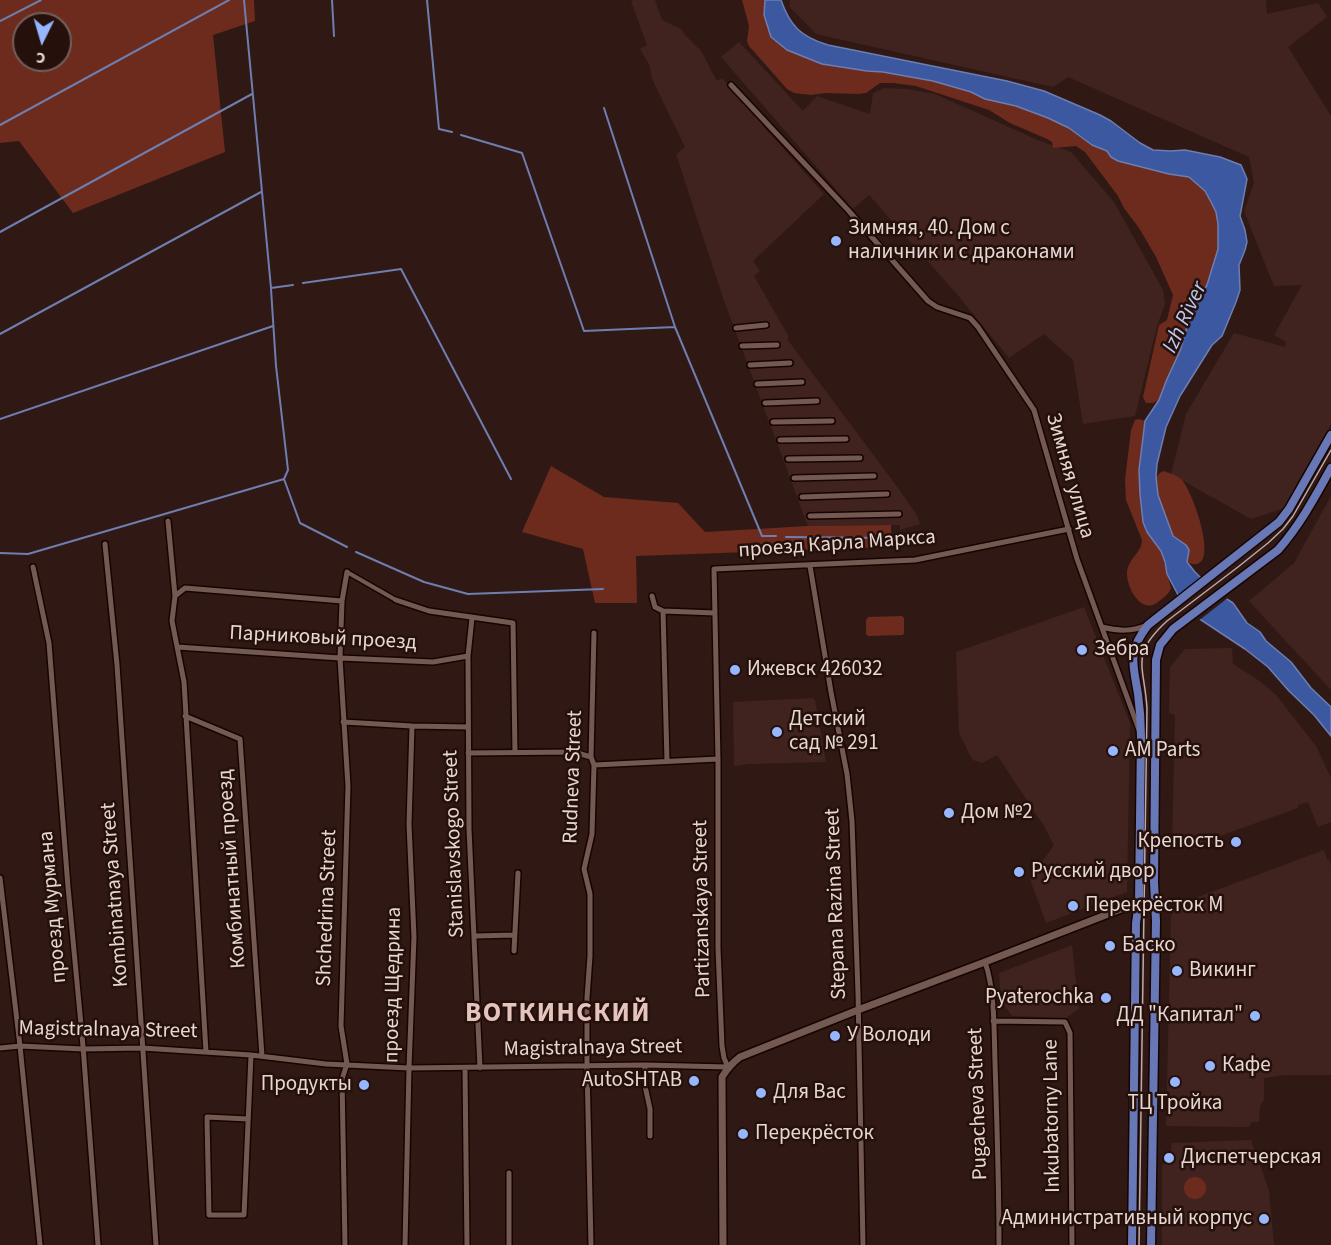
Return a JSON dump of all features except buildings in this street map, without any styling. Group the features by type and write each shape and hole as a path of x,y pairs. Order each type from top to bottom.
{"main road":[{"path":"1132,1245 1141,737 1133,651 1138,638 1148,625 1279,522 1289,509 1331,435"},
{"path":"1151,1245 1156,921 1154,897 1155,666 1160,645 1173,629 1278,550 1290,537 1331,468"},
{"path":"1139,902 1154,897"}],"street":[{"name":"Зимняя улица","path":"731,85 848,210 928,301 937,307 970,318 1034,410 1077,559 1141,737"},
{"path":"736,328 765,325"},
{"path":"742,346 777,345"},
{"path":"750,365 790,363"},
{"path":"756,384 802,382"},
{"path":"765,403 817,401"},
{"path":"773,422 832,421"},
{"path":"780,440 846,439"},
{"path":"788,459 860,458"},
{"path":"794,478 874,476"},
{"path":"802,497 887,494"},
{"path":"810,516 899,514"},
{"name":"Комбинатный проезд","path":"168,522 175,596 172,621 184,682 206,1052"},
{"name":"проезд Карла Маркса","path":"714,569 915,560 1069,529"},
{"name":"Kombinatnaya Street","path":"105,544 117,665 156,1245"},
{"name":"Stepana Razina Street","path":"810,566 847,774 852,821 863,1245"},
{"name":"проезд Мурмана","path":"33,567 49,643 98,1245"},
{"name":"Partizanskaya Street","path":"714,569 718,759 718,948 722,1046 728,1067 722,1077 723,1245"},
{"path":"347,572 396,600 429,611 513,623 515,753"},
{"name":"Shchedrina Street","path":"345,1245 342,1079 346,1064 341,1026 348,786 340,658 342,601 347,572"},
{"path":"175,596 184,588 342,601"},
{"path":"652,596 656,607 663,611 715,613"},
{"path":"663,611 668,761"},
{"name":"Stanislavskogo Street","path":"472,618 468,656 469,830 480,1068"},
{"path":"1102,627 1126,631 1137,630 1148,625"},
{"name":"Rudneva Street","path":"591,1245 587,1067 590,894 584,869 592,834 594,633"},
{"name":"Парниковый проезд","path":"177,647 433,662 468,656"},
{"name":"Комбинатный проезд","path":"185,716 240,739 262,1056"},
{"path":"343,722 468,727"},
{"name":"проезд Щедрина","path":"405,1245 414,937 409,824 412,726"},
{"path":"468,753 574,752 591,757"},
{"path":"594,765 718,759"},
{"path":"514,951 518,873"},
{"path":"0,878 40,1245"},
{"path":"728,1067 740,1057 1139,902"},
{"path":"475,936 514,935"},
{"name":"Pugacheva Street","path":"985,962 989,974 993,1021 999,1245"},
{"name":"Inkubatorny Lane","path":"993,1021 1065,1023 1070,1033 1072,1245"},
{"name":"Magistralnaya Street","path":"0,1048 20,1046 83,1049 142,1048 251,1055 327,1064 409,1068 645,1065 728,1067"},
{"path":"248,1119 207,1117 209,1215 244,1215 251,1055"},
{"path":"645,1065 645,1086 650,1109 650,1136"},
{"path":"465,1068 467,1245"},
{"path":"509,1173 509,1245"}],"shaded area":[{"path":"0,0 254,0 255,21 213,35 225,152 73,213 19,141 0,143"},
{"path":"655,0 662,20 681,29 701,51 717,81 722,78 755,117 758,115 762,125 824,194 753,261 760,271 754,276 789,337 787,339 898,488 916,514 920,524 900,530 900,525 808,526 723,298 676,154 685,147 652,79 650,66 640,49 647,45 631,1"},
{"path":"742,0 765,0 764,15 867,71 933,81 971,92 985,99 1016,106 1069,128 1091,145 1107,151 1118,161 1189,177 1205,191 1216,211 1218,249 1207,285 1192,309 1180,351 1159,400 1146,403 1143,397 1159,325 1167,320 1173,295 1156,257 1139,228 1085,152 1076,146 1053,148 1052,142 1047,139 1010,123 989,110 916,86 880,83 866,93 859,94 794,93 787,89 749,46 747,41 749,26"},
{"path":"790,0 1266,0 1267,14 1318,3 1327,17 1288,47 1331,116 1331,424 1285,508 1251,519 1171,474 1186,414 1234,333 1285,347 1286,342 1274,335 1302,285 1274,286 1244,211 1254,183 1249,157 1068,77 1053,87 816,34 790,7"},
{"path":"739,42 803,111 817,96 870,114 873,93 884,88 907,89 935,94 1040,141 1071,152 1114,202 1163,290 1165,304 1157,326 1135,416 1083,424 1073,360 1044,334 1009,358 956,293 869,195 853,209 721,57"},
{"path":"1135,420 1145,421 1139,470 1143,522 1147,532 1161,551 1171,588 1162,599 1149,606 1135,596 1129,585 1127,574 1129,564 1140,549 1142,540 1126,500 1125,480 1131,430"},
{"path":"551,466 604,497 678,503 705,532 808,526 891,525 891,547 636,556 637,603 595,603 583,549 522,532"},
{"path":"1163,471 1181,479 1192,499 1205,546 1203,558 1198,564 1187,562 1189,550 1173,536 1158,495 1156,477"},
{"path":"1331,496 1331,690 1249,601 1294,563"},
{"path":"1084,607 1130,723 1127,892 1046,923 1030,879 1054,845 997,755 982,763 973,760 970,755 959,733 956,652"},
{"path":"902,616 904,618 903,635 868,636 866,634 868,617"},
{"path":"1232,648 1233,664 1276,695 1316,746 1331,778 1331,822 1318,827 1308,802 1298,805 1298,808 1217,837 1218,842 1196,850 1189,846 1172,846 1175,715 1169,713 1170,667 1185,649"},
{"name":"Детский сад № 291","path":"812,698 815,700 826,762 734,766 733,702"},
{"path":"1324,850 1331,867 1331,1075 1285,1075 1264,1078 1264,1100 1260,1106 1259,1122 1252,1122 1249,1127 1166,1126 1171,915 1179,904"},
{"path":"1072,945 1079,1009 1066,1018 1012,1016 1001,1001 999,973"},
{"path":"1251,1140 1269,1190 1274,1245 1162,1245 1162,1165 1172,1161 1171,1143"},
{"path":"1191,1177 1199,1177 1206,1184 1206,1192 1199,1199 1191,1199 1184,1192 1184,1184"}],"water":[{"name":"Izh River","path":"765,0 781,0 793,24 804,34 819,42 1007,81 1044,91 1100,115 1153,150 1185,150 1220,157 1241,165 1247,179 1240,216 1247,242 1239,265 1240,290 1222,336 1212,345 1180,396 1166,427 1157,464 1158,495 1173,536 1186,545 1189,550 1187,562 1195,572 1213,590 1233,603 1247,623 1260,632 1266,641 1291,662 1311,688 1331,707 1331,736 1268,667 1186,610 1167,574 1161,551 1147,532 1143,522 1139,470 1145,421 1159,400 1180,351 1192,309 1207,285 1218,249 1216,212 1205,191 1189,177 1118,161 1107,151 1092,145 1069,128 1016,106 985,99 971,92 933,81 822,64 787,50 771,37 764,15"}],"pier":[{"path":"1203,576 1229,597 1197,622 1184,612 1175,598"}],"waterway":[{"path":"0,21 41,0"},
{"path":"0,125 229,0"},
{"path":"244,0 271,288 293,285"},
{"path":"332,0 334,36"},
{"path":"427,0 439,129 452,132"},
{"path":"0,232 252,94"},
{"path":"604,108 675,327"},
{"path":"461,135 522,153 584,331 675,327 762,536 776,536"},
{"path":"0,334 261,192"},
{"path":"303,283 401,269 511,479"},
{"path":"271,289 276,366 288,470 284,479 300,523 347,547"},
{"path":"0,419 273,326"},
{"path":"0,553 28,554 284,479"},
{"path":"786,537 887,538"},
{"path":"356,552 424,582 468,594 603,589"}],"tram line":[{"path":"1139,1245 1147,708 1142,670 1144,652 1155,633 1167,621 1238,567 1283,529 1331,450"}],"place":[{"name":"Зимняя, 40. Дом с наличник и с драконами","path":"836,241"},
{"name":"Зебра","path":"1082,650"},
{"name":"Ижевск 426032","path":"735,670"},
{"name":"Детский сад № 291","path":"777,732"},
{"name":"AM Parts","path":"1113,751"},
{"name":"Дом №2","path":"949,813"},
{"name":"Крепость","path":"1236,842"},
{"name":"Русский двор","path":"1019,872"},
{"name":"Перекрёсток М","path":"1073,906"},
{"name":"Баско","path":"1110,946"},
{"name":"Викинг","path":"1177,971"},
{"name":"Pyaterochka","path":"1106,998"},
{"name":"ДД \"Капитал\"","path":"1255,1016"},
{"name":"У Володи","path":"835,1036"},
{"name":"Кафе","path":"1210,1066"},
{"name":"AutoSHTAB","path":"694,1081"},
{"name":"ТЦ Тройка","path":"1175,1082"},
{"name":"Продукты","path":"364,1085"},
{"name":"Для Вас","path":"761,1093"},
{"name":"Перекрёсток","path":"743,1134"},
{"name":"Диспетчерская","path":"1169,1158"},
{"name":"Административный корпус","path":"1264,1219"}],"district":[{"name":"ВОТКИНСКИЙ","path":"558,1015"}]}
